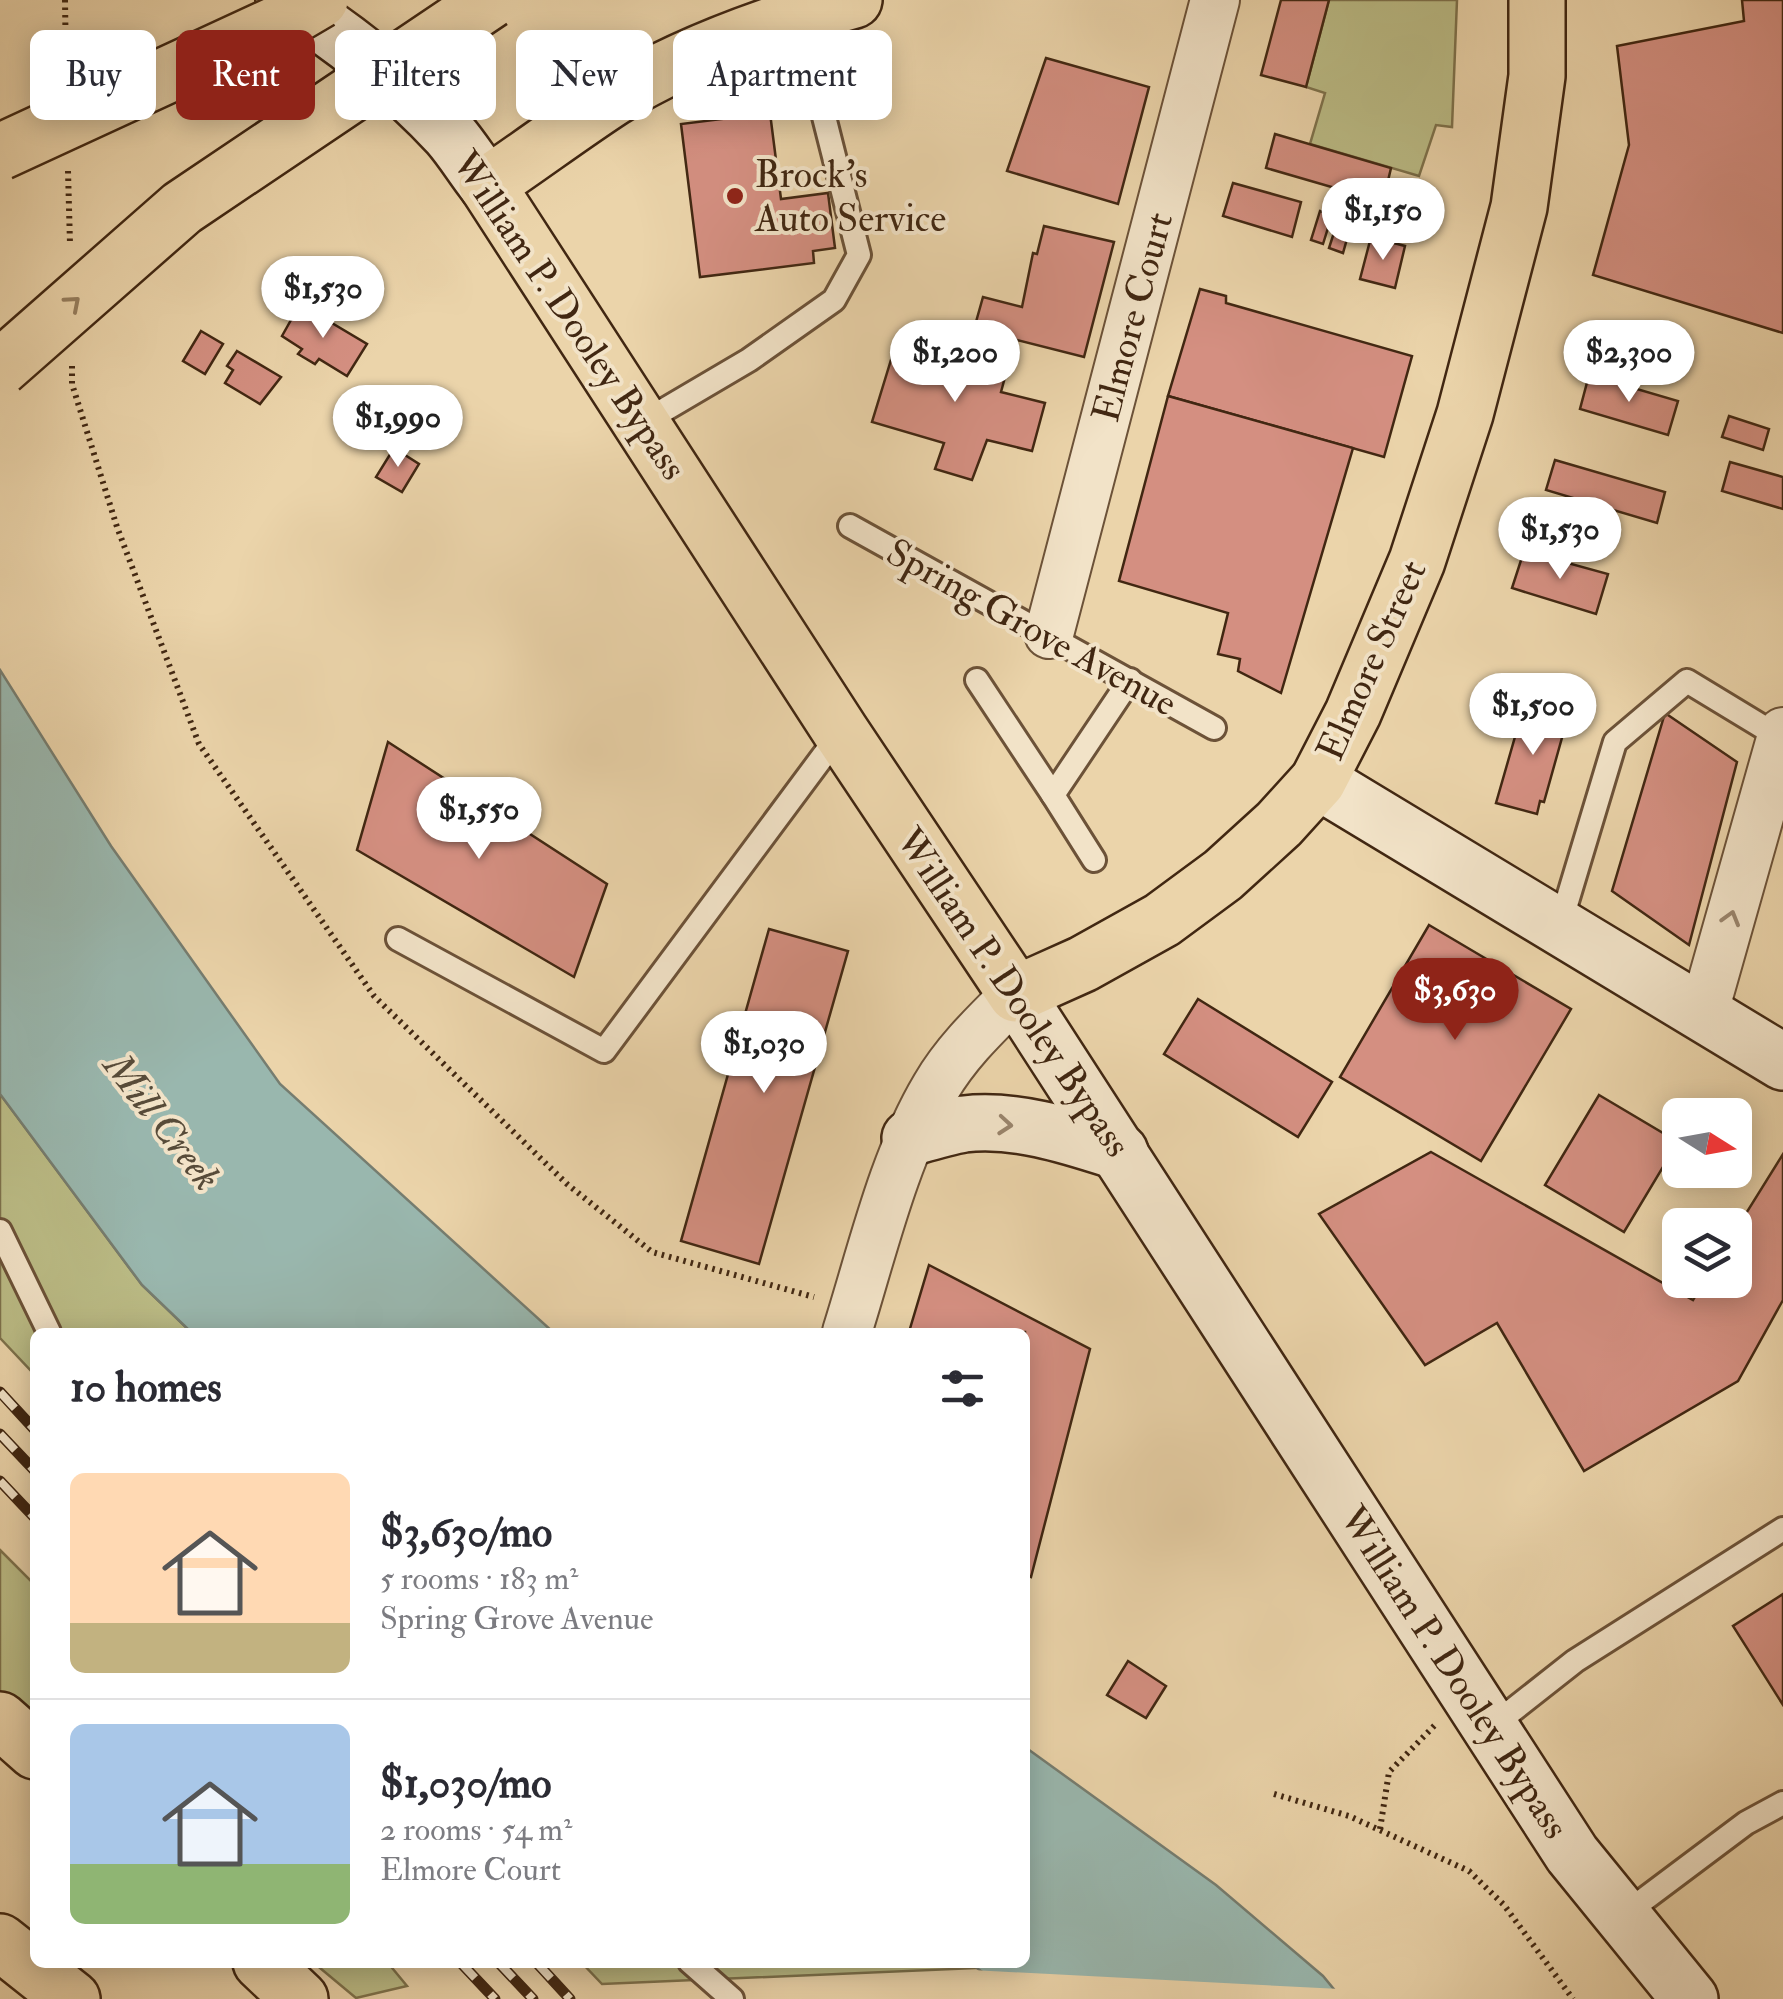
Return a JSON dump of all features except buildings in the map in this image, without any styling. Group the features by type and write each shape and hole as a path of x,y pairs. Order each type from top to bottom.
{"main road":[{"path":"0,368 182,208 491,0"},
{"path":"486,185 612,99 660,72 854,0"},
{"name":"Elmore Street","path":"1016,994 1082,964 1162,920 1223,876 1318,781 1353,713 1417,561 1465,414 1519,207 1537,76 1537,0"},
{"path":"0,152 269,28 304,5"},
{"name":"William P. Dooley Bypass","path":"304,5 450,135 486,185 841,732 1120,1152 1572,1854 1690,1999"},
{"path":"1318,781 1783,1062"},
{"path":"910,1138 962,1124 1005,1123 1068,1135 1120,1152"},
{"path":"0,1720 30,1747"},
{"path":"0,1942 30,1966"},
{"path":"33,1968 72,1999"},
{"path":"267,1968 300,1999"}],"street":[{"name":"Elmore Court","path":"1049,634 1216,0"},
{"path":"1704,1012 1782,735"},
{"path":"851,1321 910,1138 936,1085 969,1042 1016,994"}],"lane":[{"path":"642,422 748,360 834,300 858,256 799,18"},
{"name":"Spring Grove Avenue","path":"850,526 1214,728"},
{"path":"977,680 1094,860"},
{"path":"1053,795 1130,680"},
{"path":"1559,928 1615,742 1687,681 1782,735"},
{"path":"398,939 604,1051 841,732"},
{"path":"0,1231 47,1328"},
{"path":"1479,1710 1576,1661 1783,1528"},
{"path":"1622,1916 1746,1823 1783,1803"},
{"path":"697,1968 732,1999"}],"path":[{"path":"65,0 65,30"},
{"path":"68,154 70,250"},
{"path":"72,364 72,384 117,527 199,744 374,996 567,1184 652,1252 851,1321"},
{"path":"1380,1829 1389,1772 1479,1710"},
{"path":"1274,1794 1350,1816 1470,1871 1504,1904 1573,1999"}],"green space":[{"path":"1329,0 1457,0 1452,127 1436,125 1419,176 1310,144 1325,93 1306,87"},
{"path":"0,1094 142,1285 187,1328 30,1328 30,1370 0,1338"},
{"path":"0,1550 30,1580 30,1746 0,1714"},
{"path":"320,1968 392,1968 407,1986 356,1998"},
{"path":"587,1968 978,1968 602,1984"}],"water":[{"name":"Mill Creek","path":"0,670 111,846 280,1084 549,1328 187,1328 142,1285 0,1094"},
{"path":"1030,1751 1216,1885 1323,1976 1342,1999 1019,1999 977,1968 1030,1968"}],"pier":[{"path":"972,1970 1340,1989 1347,1999 1011,1999"}],"railway":[{"path":"0,1392 30,1425"},
{"path":"0,1434 30,1466"},
{"path":"0,1481 30,1513"},
{"path":"466,1968 495,1999"},
{"path":"504,1968 533,1999"},
{"path":"542,1968 570,1999"}],"place":[{"name":"Brock's Auto Service","path":"735,196"}]}
